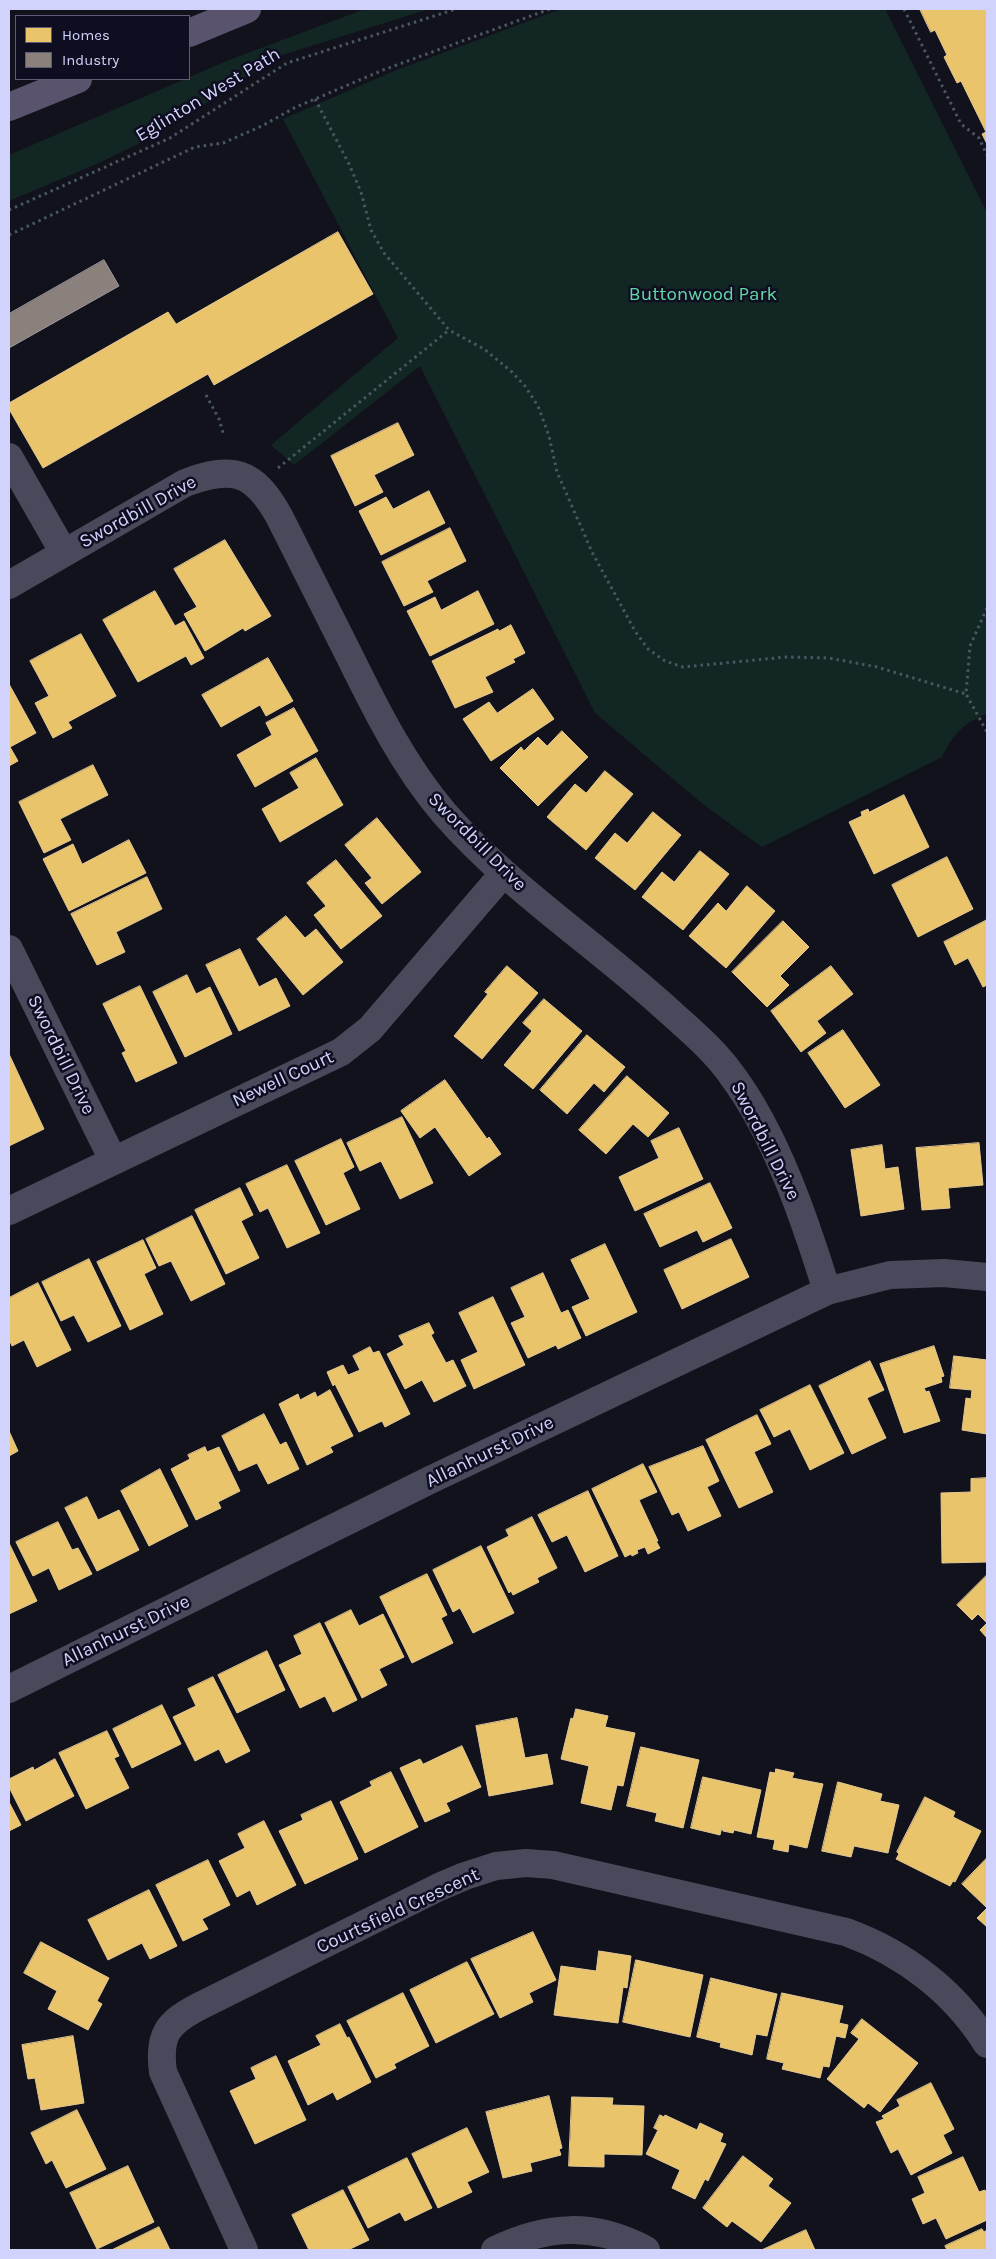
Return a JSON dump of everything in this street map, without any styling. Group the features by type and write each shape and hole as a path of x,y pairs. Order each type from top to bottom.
{"main road":[{"path":"190,33 247,9"},
{"path":"9,108 76,80"}],"street":[{"path":"9,457 64,553"},
{"name":"Swordbill Drive","path":"9,585 185,483 210,474 228,473 245,477 258,485 268,496 279,516 359,677 412,772 445,815 503,874 650,993 712,1051 731,1073 750,1103 788,1182 814,1250 827,1291"},
{"name":"Newell Court","path":"9,1211 341,1052 370,1029 503,874"},
{"name":"Swordbill Drive","path":"9,950 113,1160"},
{"name":"Allanhurst Drive","path":"9,1689 438,1476 827,1291 890,1275 944,1273 987,1278"},
{"name":"Courtsfield Crescent","path":"244,2250 163,2072 160,2050 166,2031 180,2016 439,1887 496,1866 526,1862 553,1865 854,1935 871,1941 920,1971 960,2006 987,2044"},
{"path":"495,2250 542,2232 573,2229 602,2233 627,2240 646,2250"}],"path":[{"name":"Eglinton West Path","path":"9,210 170,138 287,63 456,9"},
{"path":"9,235 196,147 223,143 315,99 383,70 550,9"},
{"path":"904,9 961,124 979,138 987,155"},
{"path":"315,99 349,164 361,192 371,230 384,253 449,330 484,349 525,386 538,406 549,436 557,472 592,552 635,631 648,649 665,661 683,667 786,657 829,658 877,667 966,694"},
{"path":"258,485 449,330"},
{"path":"206,395 219,419 224,436"},
{"path":"987,608 970,646 966,694 987,732"}],"green space":[{"path":"365,9 429,9 279,56 162,132 99,163 9,201 9,155 183,80 190,80 190,77 229,60"},
{"name":"Buttonwood Park","path":"561,9 885,9 987,213 987,714 965,726 955,736 942,757 762,847 704,805 595,713 420,366 294,465 271,445 398,338 283,119 394,71"}],"building: Homes":[{"path":"920,9 987,9 987,144 982,134 986,132 961,81 957,83 944,57 947,55 935,30 931,32"},
{"path":"338,232 373,294 214,385 208,374 43,468 9,409 9,403 168,312 176,324"},
{"path":"398,423 414,455 374,475 383,492 355,506 331,456"},
{"path":"429,491 445,523 381,555 359,511 386,497 393,509"},
{"path":"450,528 466,561 427,581 433,592 404,606 382,562"},
{"path":"225,540 271,616 245,631 243,628 205,651 184,614 197,607 174,569"},
{"path":"155,591 175,626 184,621 204,658 191,665 186,656 138,682 103,620"},
{"path":"478,591 494,624 430,656 407,611 435,597 441,610"},
{"path":"511,625 525,653 513,659 515,662 485,677 493,692 455,708 432,661 498,629 499,631"},
{"path":"81,634 116,696 68,722 72,728 53,738 35,703 49,696 30,661"},
{"path":"268,658 293,701 266,716 260,705 221,727 202,695"},
{"path":"9,684 36,733 10,747 18,761 9,766"},
{"path":"533,689 554,719 491,761 463,719 489,702 497,713"},
{"path":"294,708 318,751 255,787 237,755 272,735 266,723"},
{"path":"562,731 588,757 538,806 500,768 521,747 524,751 538,737 547,746"},
{"path":"316,758 343,805 280,842 262,809 299,788 290,773"},
{"path":"93,765 108,795 60,819 71,840 44,853 19,802"},
{"path":"605,771 633,794 586,850 547,817 575,784 586,793"},
{"path":"904,795 929,847 874,874 849,822 862,816 861,812 868,809 869,812"},
{"path":"653,812 681,835 635,890 595,858 615,833 627,843"},
{"path":"377,818 421,872 382,904 365,883 372,878 345,845"},
{"path":"129,840 146,873 69,911 43,859 73,844 82,864"},
{"path":"700,851 729,874 683,930 642,897 662,872 674,882"},
{"path":"947,857 973,909 918,937 892,885"},
{"path":"336,860 382,916 341,949 314,915 326,906 307,883"},
{"path":"147,877 162,909 116,932 125,952 97,965 71,914"},
{"path":"747,886 775,911 726,968 689,936 718,903 726,911"},
{"path":"286,916 305,938 316,929 343,962 303,995 257,939"},
{"path":"987,920 987,985 983,987 968,958 955,965 944,942"},
{"path":"783,921 809,947 780,976 789,985 767,1007 732,972"},
{"path":"240,949 259,987 276,978 290,1006 239,1031 206,965"},
{"path":"507,966 538,993 482,1059 454,1036 488,994 485,992"},
{"path":"831,966 853,994 817,1021 826,1033 801,1052 771,1011"},
{"path":"187,975 196,994 210,987 232,1034 185,1057 153,992"},
{"path":"140,986 177,1063 136,1082 122,1053 126,1051 103,1004"},
{"path":"544,999 582,1031 533,1089 504,1065 532,1031 523,1023"},
{"path":"843,1030 880,1085 845,1108 808,1053"},
{"path":"587,1035 625,1067 604,1092 594,1083 567,1114 540,1090"},
{"path":"9,1054 44,1129 9,1146"},
{"path":"627,1076 669,1113 648,1137 633,1124 606,1154 579,1130"},
{"path":"445,1080 487,1139 489,1137 501,1154 469,1176 435,1127 420,1138 401,1111"},
{"path":"402,1117 433,1183 400,1199 381,1161 360,1171 347,1143"},
{"path":"679,1128 703,1179 635,1211 619,1177 659,1158 651,1141"},
{"path":"341,1139 354,1167 343,1173 360,1209 326,1225 295,1161"},
{"path":"979,1143 983,1185 948,1188 950,1208 922,1210 916,1148"},
{"path":"882,1145 885,1169 898,1167 904,1209 861,1216 851,1150"},
{"path":"287,1165 320,1233 287,1248 268,1208 260,1212 246,1184"},
{"path":"710,1183 732,1228 703,1242 697,1230 660,1247 644,1214"},
{"path":"240,1188 253,1215 241,1221 259,1258 226,1274 195,1210"},
{"path":"192,1216 225,1284 191,1301 171,1261 159,1266 146,1239"},
{"path":"731,1239 749,1277 682,1309 664,1270"},
{"path":"143,1240 156,1268 144,1274 163,1314 130,1330 97,1262"},
{"path":"605,1244 637,1312 586,1336 572,1307 590,1299 571,1260"},
{"path":"89,1259 121,1326 88,1342 74,1315 61,1321 42,1282"},
{"path":"543,1273 561,1313 568,1310 581,1338 558,1349 556,1345 528,1358 511,1323 525,1317 511,1288"},
{"path":"38,1283 71,1350 37,1367 24,1340 12,1346 9,1339 9,1298"},
{"path":"493,1297 525,1365 474,1389 461,1360 478,1352 459,1313"},
{"path":"429,1323 434,1333 431,1335 446,1363 453,1360 466,1386 434,1402 422,1380 405,1389 387,1354 404,1345 399,1336"},
{"path":"934,1346 944,1376 941,1377 942,1382 924,1388 926,1392 929,1391 940,1421 904,1433 880,1364"},
{"path":"370,1347 373,1353 379,1351 410,1414 385,1427 382,1421 359,1432 327,1372 343,1365 348,1375 360,1370 353,1356"},
{"path":"954,1356 987,1360 987,1434 962,1430 966,1398 971,1399 972,1390 950,1388"},
{"path":"870,1361 884,1390 867,1398 886,1438 852,1454 819,1386"},
{"path":"810,1385 844,1453 810,1470 790,1429 774,1437 760,1410"},
{"path":"330,1390 353,1436 330,1447 333,1452 307,1465 279,1404 298,1394 300,1400 315,1392 317,1397"},
{"path":"264,1414 280,1445 286,1442 299,1469 268,1484 257,1463 239,1471 222,1436"},
{"path":"757,1415 771,1444 754,1452 773,1492 739,1508 706,1440"},
{"path":"9,1431 18,1451 9,1456"},
{"path":"703,1446 719,1481 707,1487 721,1516 688,1531 679,1512 672,1515 649,1467"},
{"path":"205,1447 207,1452 219,1447 240,1491 218,1502 221,1508 196,1520 171,1469 190,1459 188,1455"},
{"path":"643,1464 657,1492 639,1500 660,1548 648,1554 645,1547 637,1550 638,1553 632,1556 631,1554 625,1557 592,1489"},
{"path":"160,1469 188,1526 149,1546 121,1491"},
{"path":"987,1478 987,1562 942,1563 941,1493 971,1492 971,1479"},
{"path":"588,1491 618,1556 585,1572 567,1535 552,1542 538,1515"},
{"path":"87,1497 98,1520 119,1510 139,1550 97,1571 65,1508"},
{"path":"532,1517 557,1568 537,1578 539,1582 513,1595 511,1591 509,1593 487,1547 509,1536 506,1530"},
{"path":"58,1522 72,1550 78,1548 92,1574 59,1590 49,1568 33,1576 16,1542"},
{"path":"9,1543 37,1601 9,1614"},
{"path":"481,1546 514,1613 473,1633 460,1608 453,1612 433,1570"},
{"path":"427,1574 447,1615 441,1618 453,1643 412,1663 380,1597"},
{"path":"987,1575 987,1623 978,1614 972,1620 957,1605"},
{"path":"351,1610 359,1626 383,1614 404,1657 379,1669 387,1685 362,1698 325,1623"},
{"path":"320,1623 357,1700 333,1712 325,1696 300,1708 279,1665 302,1654 294,1636"},
{"path":"987,1623 987,1638 980,1630"},
{"path":"267,1651 285,1690 237,1713 218,1675"},
{"path":"213,1677 250,1751 226,1763 219,1749 195,1761 173,1717 196,1706 188,1689"},
{"path":"162,1705 181,1744 132,1768 113,1729"},
{"path":"576,1709 608,1716 605,1727 635,1733 623,1786 617,1785 611,1810 581,1803 589,1766 561,1759 571,1718 573,1719"},
{"path":"517,1718 525,1758 547,1754 553,1784 489,1796 476,1726"},
{"path":"107,1731 119,1756 114,1758 129,1788 86,1809 59,1753"},
{"path":"462,1746 481,1787 446,1803 450,1811 425,1822 400,1768 420,1759 423,1764"},
{"path":"641,1747 699,1760 683,1828 655,1821 657,1813 627,1806"},
{"path":"55,1759 74,1796 26,1821 9,1787 9,1779 33,1767 34,1770"},
{"path":"776,1769 794,1773 792,1778 823,1784 807,1848 789,1844 788,1852 773,1849 775,1840 757,1837 770,1772 775,1773"},
{"path":"391,1772 418,1827 365,1853 340,1802 372,1786 370,1782"},
{"path":"703,1777 761,1790 751,1834 734,1830 733,1833 723,1831 722,1827 720,1835 691,1828"},
{"path":"838,1782 882,1794 880,1801 899,1805 888,1853 854,1846 851,1857 822,1851"},
{"path":"925,1797 955,1812 953,1817 981,1831 955,1882 953,1881 950,1886 896,1859 899,1854 897,1852"},
{"path":"331,1801 358,1859 305,1884 279,1831 303,1820 301,1815"},
{"path":"9,1802 21,1825 9,1831"},
{"path":"264,1821 296,1885 257,1905 250,1890 237,1897 219,1861 245,1848 238,1834"},
{"path":"987,1858 987,1908 962,1884"},
{"path":"208,1860 230,1905 202,1919 208,1929 183,1941 156,1885"},
{"path":"149,1890 177,1946 150,1959 142,1943 108,1960 88,1920"},
{"path":"987,1908 987,1927 977,1918"},
{"path":"533,1932 556,1980 529,1993 533,2002 500,2018 471,1959"},
{"path":"41,1942 109,1978 97,2001 102,2004 88,2030 48,2009 57,1991 24,1973"},
{"path":"599,1951 631,1956 627,1988 623,1987 618,2023 554,2015 561,1966 596,1971"},
{"path":"636,1960 703,1975 690,2037 623,2022"},
{"path":"467,1962 494,2014 436,2043 410,1990"},
{"path":"711,1978 777,1994 767,2036 756,2034 752,2055 720,2047 721,2043 697,2037"},
{"path":"403,1993 429,2046 394,2064 396,2068 376,2078 347,2021"},
{"path":"782,1993 843,2006 839,2023 848,2025 845,2038 836,2036 829,2067 823,2066 820,2078 782,2069 784,2063 767,2059"},
{"path":"862,2019 918,2063 880,2112 868,2103 864,2108 827,2079 859,2039 851,2033"},
{"path":"340,2024 347,2038 349,2037 371,2082 337,2100 333,2092 308,2105 288,2061 321,2045 316,2036"},
{"path":"73,2036 84,2103 41,2110 35,2078 28,2079 22,2045"},
{"path":"276,2056 306,2120 255,2144 230,2091 256,2079 251,2068"},
{"path":"931,2083 954,2129 943,2135 952,2153 911,2175 898,2149 891,2153 876,2122 884,2119 882,2116 900,2106 897,2100"},
{"path":"549,2096 562,2148 559,2149 561,2155 530,2163 532,2171 503,2178 486,2112"},
{"path":"572,2097 613,2098 612,2105 644,2106 642,2155 604,2154 604,2167 569,2166"},
{"path":"77,2110 106,2169 66,2188 52,2160 46,2164 31,2133"},
{"path":"660,2115 664,2117 665,2115 697,2130 700,2123 723,2134 720,2142 726,2144 708,2181 705,2179 695,2199 672,2188 680,2170 646,2154 658,2130 654,2128"},
{"path":"467,2128 489,2172 467,2182 472,2192 438,2208 412,2154"},
{"path":"743,2156 773,2179 768,2186 791,2203 761,2242 732,2221 727,2227 703,2208"},
{"path":"963,2157 979,2192 985,2190 987,2196 987,2220 946,2239 936,2218 923,2224 912,2199 925,2193 918,2177"},
{"path":"407,2158 432,2208 405,2221 400,2212 368,2228 348,2187"},
{"path":"128,2166 154,2222 97,2249 70,2193"},
{"path":"343,2190 369,2240 348,2250 309,2250 292,2215"},
{"path":"159,2227 170,2250 112,2250"},
{"path":"982,2229 984,2232 987,2230 987,2250 947,2250 945,2246"},
{"path":"806,2230 815,2250 762,2250"}],"building: Industry":[{"path":"104,260 119,286 9,348 9,314"}]}
